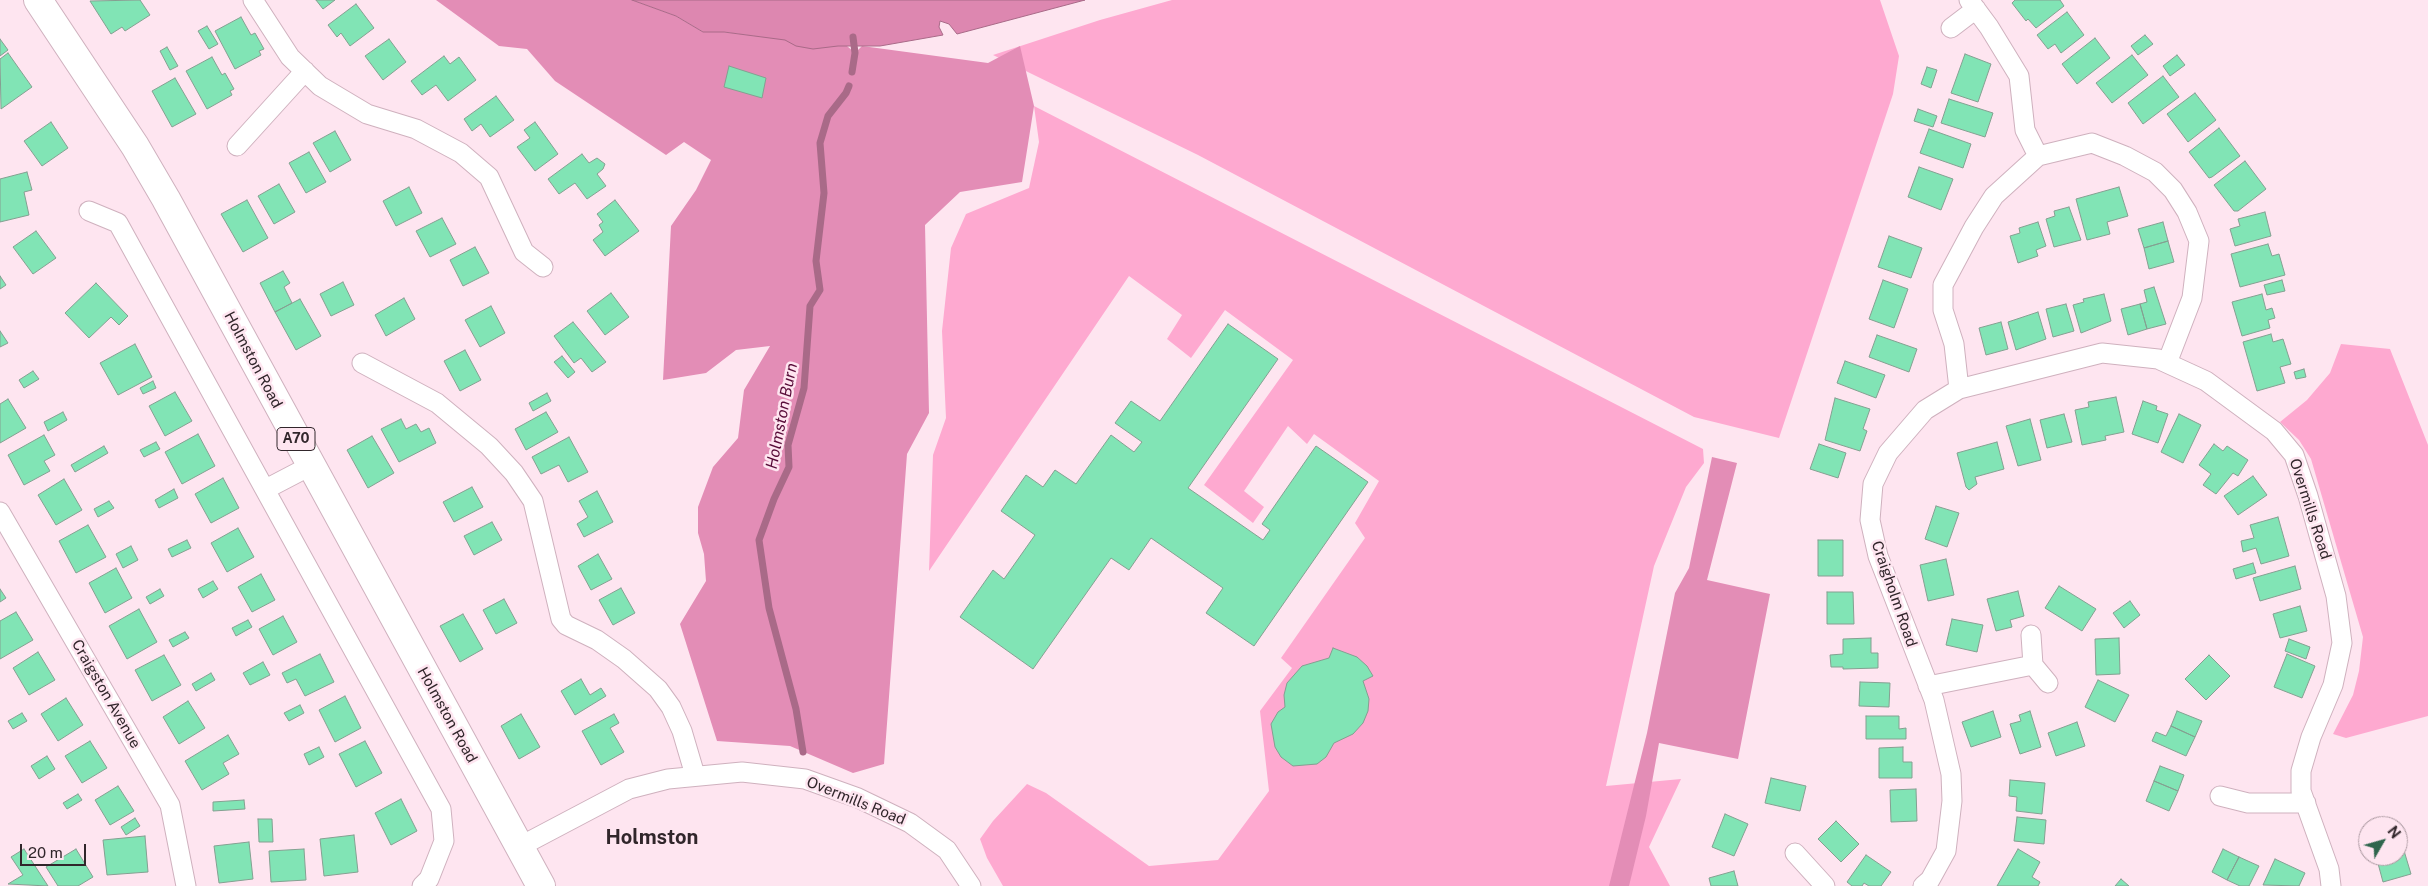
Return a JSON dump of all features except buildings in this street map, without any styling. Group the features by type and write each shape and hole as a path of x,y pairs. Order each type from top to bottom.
{"main road":[{"name":"Holmston Road","path":"38,0 135,146 166,200 541,886"}],"street":[{"path":"253,0 290,57 320,86 367,114 416,129 461,152 488,177 524,252 543,267"},
{"path":"1951,28 1972,4 2019,76 2024,130 2038,156"},
{"path":"237,146 305,72"},
{"path":"1959,389 1954,344 1943,310 1943,285 1974,227 1994,196 2038,156 2092,143 2125,156 2155,172 2173,190 2187,212 2199,241 2192,298 2167,363"},
{"path":"89,211 118,223 441,809 444,841 430,879 422,886"},
{"name":"Overmills Road","path":"1872,500 1873,484 1888,453 1925,410 1959,389 2102,353 2158,358 2206,382 2274,431 2294,455 2308,496 2336,596 2342,643 2333,686 2311,737 2300,771 2301,791 2329,869 2331,886"},
{"path":"362,363 437,403 489,446 514,473 533,501 561,619 566,625 597,640 624,659 658,689 671,706 682,731 695,775"},
{"path":"266,489 310,466"},
{"name":"Craigholm Road","path":"1872,500 1870,520 1878,556 1934,700 1951,774 1952,801 1946,851 1930,880 1923,886"},
{"name":"Craigston Avenue","path":"0,512 170,805 186,886"},
{"path":"2031,635 2033,665 2048,683"},
{"path":"1928,686 2033,665"},
{"name":"Overmills Road","path":"519,847 629,789 668,779 742,772 805,778 858,798 910,823 947,850 971,886"},
{"path":"2220,796 2248,803 2306,803"},
{"path":"1795,853 1825,886"}],"shaded area":[{"path":"436,0 632,0 676,16 703,32 724,32 847,46 855,53 862,46 988,63 1020,46 1034,106 1022,182 960,192 925,225 929,413 907,454 884,764 853,773 790,746 717,741 680,624 706,581 704,554 698,533 698,507 713,467 738,438 744,390 770,346 736,350 706,373 663,380 671,226 696,190 711,160 684,142 666,155 555,81 527,49 499,46"},
{"path":"632,0 1085,0 957,34 949,24 940,21 939,27 943,35 880,46 838,46 813,49 796,46 785,40 724,32 703,32 676,16"},
{"path":"1172,0 1880,0 1899,56 1893,94 1779,438 1694,417 1198,155 993,55 1100,20"},
{"path":"1034,106 1703,449 1704,463 1686,487 1654,566 1606,786 1681,779 1649,847 1670,886 1003,886 987,858 980,839 993,821 1027,784 1046,793 1149,866 1218,860 1269,791 1260,711 1292,668 1281,658 1365,538 1355,523 1379,481 1314,434 1307,444 1288,426 1244,491 1264,507 1253,523 1204,485 1293,360 1225,310 1191,358 1167,339 1182,315 1129,276 929,571 933,455 946,418 942,331 951,248 966,214 1029,188 1039,142"},
{"path":"2341,344 2390,349 2428,445 2428,716 2346,738 2333,734 2353,695 2359,671 2363,637 2311,459 2299,440 2280,422 2307,400 2330,373"},
{"path":"1712,457 1737,463 1707,580 1770,594 1738,759 1659,743 1646,816 1629,886 1609,886 1647,733 1675,593 1689,568"}],"waterway":[{"path":"852,72 855,53 853,37"},
{"name":"Holmston Burn","path":"803,752 796,709 769,608 759,540 774,499 789,467 788,445 804,388 810,306 820,290 816,261 824,193 820,143 828,116 846,93 849,86"}],"district":[{"name":"Holmston","path":"652,838"}]}
